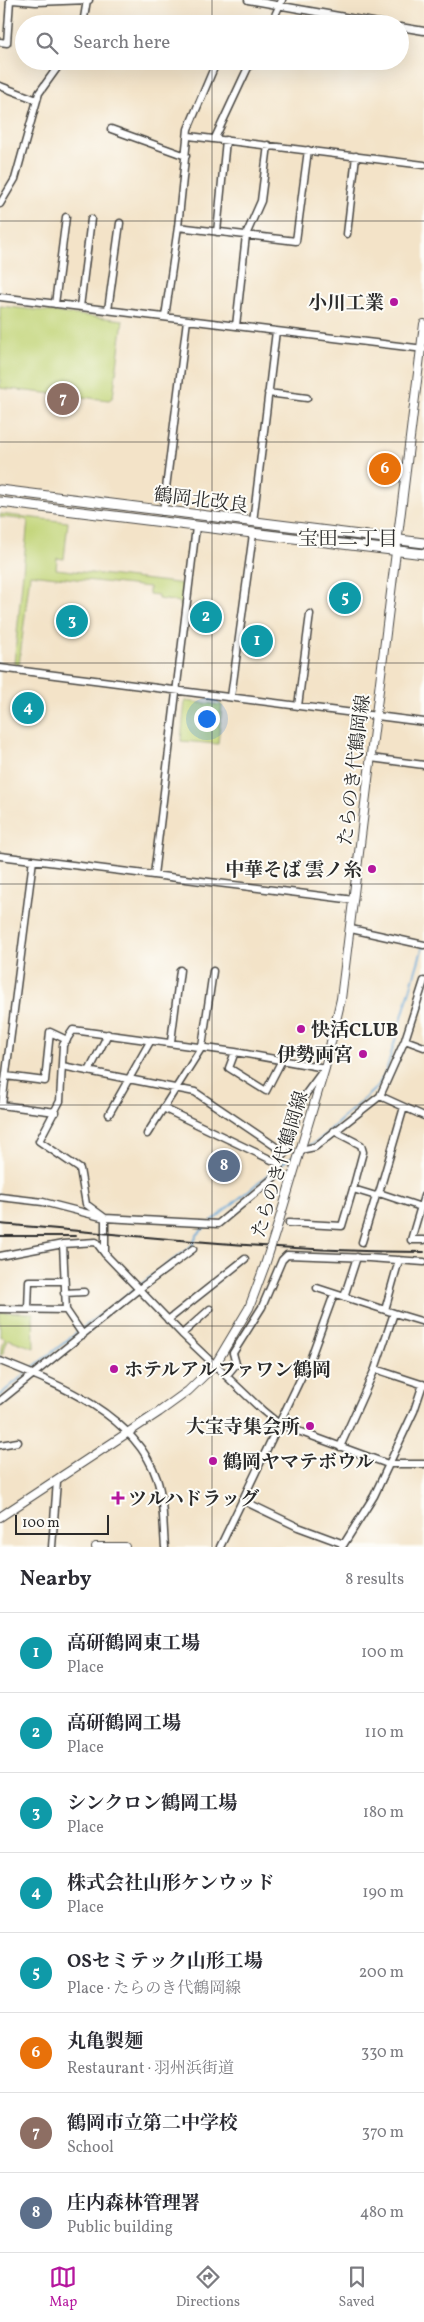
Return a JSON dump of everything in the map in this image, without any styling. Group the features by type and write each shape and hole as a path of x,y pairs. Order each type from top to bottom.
{"highway":[{"name":"鶴岡北改良","path":"0,490 424,543"},
{"name":"鶴岡北改良","path":"0,502 424,554"}],"main road":[{"name":"たらのき代鶴岡線","path":"0,1517 128,1434 188,1391 215,1365 249,1308 266,1265 325,1068 341,999 424,324"},
{"path":"96,1547 125,1547"}],"street":[{"path":"0,42 7,43 11,0 36,2 88,0 85,15"},
{"path":"248,0 281,3 340,15"},
{"path":"275,15 281,3"},
{"path":"409,28 424,31"},
{"path":"0,204 15,179 37,100 43,87 55,70"},
{"path":"165,317 178,227 188,129 190,120 213,70"},
{"path":"215,138 247,70"},
{"path":"0,86 37,100"},
{"path":"112,129 186,156"},
{"path":"188,136 424,165"},
{"path":"217,232 226,140"},
{"path":"236,326 246,235 261,201 268,145"},
{"path":"178,227 296,241 308,150"},
{"path":"347,234 356,156"},
{"path":"54,304 66,217"},
{"path":"80,307 90,219"},
{"path":"108,310 120,223"},
{"path":"0,297 422,348"},
{"path":"164,512 187,320"},
{"path":"253,522 276,331"},
{"path":"268,393 307,398"},
{"path":"154,875 196,527"},
{"path":"231,697 253,534"},
{"path":"298,706 310,614"},
{"path":"0,668 424,722"},
{"path":"371,758 424,765"},
{"path":"0,856 354,900"},
{"path":"33,860 1,1105 56,1112"},
{"path":"351,929 424,945"},
{"path":"171,1042 180,970"},
{"path":"147,1134 202,1048 213,971"},
{"path":"300,1150 315,1147 380,1096 405,1040 424,981"},
{"path":"0,1198 43,1202 105,1218 218,1224 278,1174 305,1095 325,1068 171,1042 73,1030 63,1045 60,1102 38,1141 80,1169 86,1204 105,1218"},
{"path":"6,1076 45,1081 50,1032 66,1040"},
{"path":"89,1071 108,1034"},
{"path":"109,1114 151,1040"},
{"path":"405,1040 424,1047"},
{"path":"235,1052 229,1068 266,1091 282,1060"},
{"path":"62,1066 195,1092 285,1154"},
{"path":"380,1096 424,1116"},
{"path":"362,1242 404,1107"},
{"path":"163,1108 280,1164"},
{"path":"289,1223 342,1226 363,1152 361,1145 334,1131"},
{"path":"353,1189 421,1206"},
{"path":"424,1196 410,1240 424,1240"},
{"path":"105,1218 105,1254"},
{"path":"0,1256 62,1244 96,1242 105,1254 182,1334 279,1424 388,1464 424,1464"},
{"path":"62,1244 66,1310 83,1335"},
{"path":"0,1401 193,1249"},
{"path":"227,1375 236,1364 233,1353 262,1306 282,1260 287,1255 357,1257 424,1262"},
{"path":"344,1297 357,1257"},
{"path":"168,1320 245,1259"},
{"path":"385,1310 399,1260"},
{"path":"28,1309 29,1281 63,1281"},
{"path":"317,1288 424,1322"},
{"path":"64,1293 84,1292"},
{"path":"220,1547 311,1357 334,1294"},
{"path":"0,1309 66,1310"},
{"path":"182,1334 210,1309"},
{"path":"340,1447 375,1369 394,1313"},
{"path":"0,1361 76,1395 128,1434 156,1477 165,1547"},
{"path":"242,1500 343,1546 374,1496 414,1411 423,1384 375,1369"},
{"path":"0,1446 18,1442"},
{"path":"52,1547 57,1481"}],"green space":[{"path":"0,306 123,320 113,397 109,400 0,388"},
{"path":"0,514 68,522 64,559 57,558 56,569 185,584 182,607 179,606 180,602 158,599 158,595 149,594 149,587 30,574 19,665 14,664 28,520 0,517"},
{"path":"185,701 222,705 218,744 181,741"},
{"path":"0,1312 33,1313 34,1348 8,1339 2,1355 0,1355 5,1338 0,1336"}],"waterway":[{"path":"310,1145 319,1140 378,1086 386,1071 423,946"},
{"path":"283,1163 295,1154"},
{"path":"212,1221 277,1167"},
{"path":"81,1329 192,1246 197,1235 206,1226"},
{"path":"28,1371 78,1332"},
{"path":"0,1395 25,1374"}],"railway":[{"path":"0,1224 265,1246 424,1252"},
{"path":"0,1236 75,1236"}],"place":[{"name":"小川工業","path":"394,302"},
{"name":"鶴岡市立第二中学校","path":"63,399"},
{"name":"丸亀製麺","path":"385,469"},
{"name":"OSセミテック山形工場","path":"345,598"},
{"name":"高研鶴岡工場","path":"206,617"},
{"name":"シンクロン鶴岡工場","path":"72,621"},
{"name":"高研鶴岡東工場","path":"257,641"},
{"name":"株式会社山形ケンウッド","path":"28,708"},
{"name":"中華そば 雲ノ糸","path":"372,869"},
{"name":"快活CLUB","path":"301,1029"},
{"name":"伊勢両宮","path":"363,1054"},
{"name":"庄内森林管理署","path":"224,1166"},
{"name":"ホテルアルファワン鶴岡","path":"114,1369"},
{"name":"大宝寺集会所","path":"310,1426"},
{"name":"鶴岡ヤマテボウル","path":"213,1461"},
{"name":"ツルハドラッグ","path":"118,1498"}],"district":[{"name":"宝田二丁目","path":"348,538"}]}
